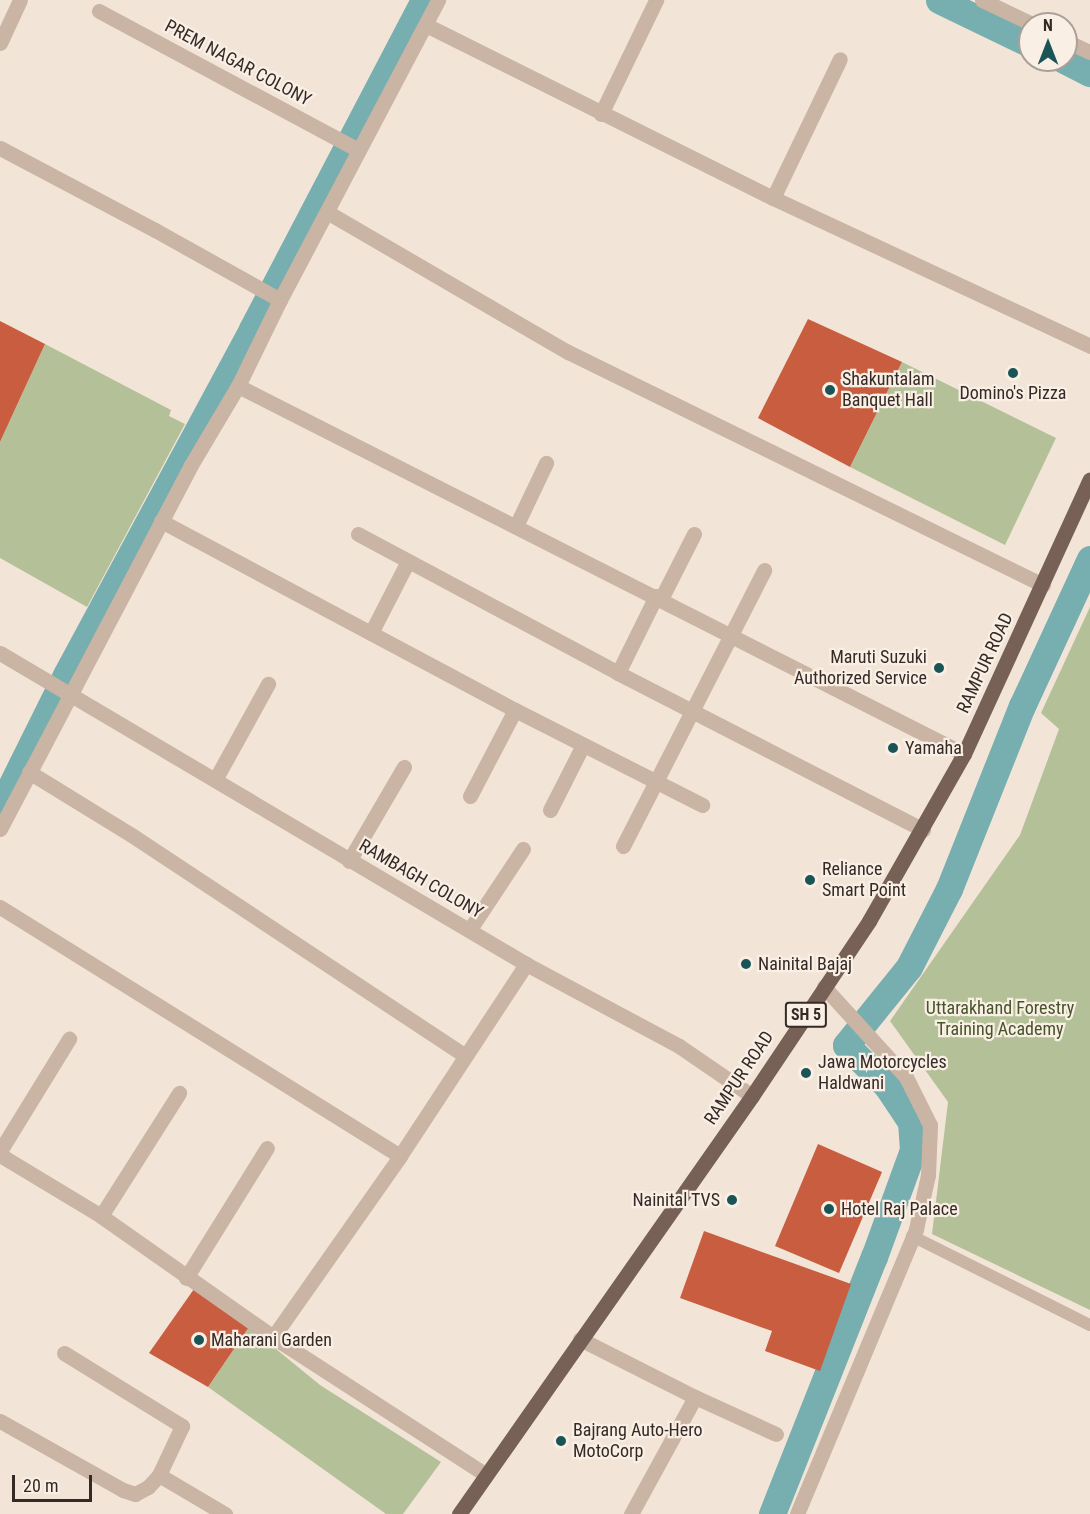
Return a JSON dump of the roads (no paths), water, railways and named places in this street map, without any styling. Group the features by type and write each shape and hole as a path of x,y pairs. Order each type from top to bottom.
{"main road":[{"name":"RAMPUR ROAD","path":"459,1514 752,1096 869,921 923,830 964,754 1090,479"}],"street":[{"path":"0,43 20,0"},
{"path":"0,829 68,694 191,465 238,386 273,295 327,212 350,145 426,25 438,0"},
{"path":"601,114 656,0"},
{"path":"982,0 1018,17"},
{"name":"PREM NAGAR COLONY","path":"99,11 350,145"},
{"path":"426,25 773,198 1090,346"},
{"path":"773,198 840,59"},
{"path":"0,148 273,295"},
{"path":"327,212 568,352 1043,585"},
{"path":"238,386 964,754"},
{"path":"516,526 546,463"},
{"path":"161,521 515,710 702,805"},
{"path":"358,534 618,673 923,830"},
{"path":"618,673 694,534"},
{"path":"371,633 408,561"},
{"path":"623,846 764,570"},
{"name":"RAMBAGH COLONY","path":"0,653 348,861 470,929 526,964 679,1046 752,1096"},
{"path":"215,780 268,684"},
{"path":"470,796 515,710"},
{"path":"550,810 583,745"},
{"path":"348,861 404,767"},
{"path":"29,772 133,836 464,1055"},
{"path":"470,929 522,849"},
{"path":"0,907 400,1156"},
{"path":"273,1336 400,1156 464,1055 526,964"},
{"path":"797,1514 912,1236 927,1175 930,1125 906,1077 824,987"},
{"path":"69,1039 0,1153 101,1216 186,1278 486,1475"},
{"path":"101,1216 179,1093"},
{"path":"186,1278 267,1148"},
{"path":"580,1339 695,1397 776,1434"},
{"path":"0,1421 123,1490 135,1494 148,1487 159,1475 182,1426 64,1353"},
{"path":"631,1514 695,1397"},
{"path":"159,1475 225,1514"}],"lane":[{"path":"912,1236 1090,1325"}],"waterway":[{"path":"0,808 66,675 252,329 424,0"},
{"path":"939,0 1018,38"},
{"path":"1078,67 1090,73"},
{"path":"772,1514 874,1257 913,1150 911,1122 887,1086 846,1045 909,967 949,889 1022,706 1090,559"}],"place":[{"name":"Domino's Pizza","path":"1013,373"},
{"name":"Shakuntalam Banquet Hall","path":"830,390"},
{"name":"Maruti Suzuki Authorized Service","path":"939,668"},
{"name":"Yamaha","path":"893,748"},
{"name":"Reliance Smart Point","path":"810,880"},
{"name":"Nainital Bajaj","path":"746,964"},
{"name":"Jawa Motorcycles Haldwani","path":"806,1073"},
{"name":"Nainital TVS","path":"732,1200"},
{"name":"Hotel Raj Palace","path":"829,1209"},
{"name":"Maharani Garden","path":"199,1340"},
{"name":"Bajrang Auto-Hero MotoCorp","path":"561,1441"}],"park label":[{"name":"Uttarakhand Forestry Training Academy","path":"1000,1019"}]}
